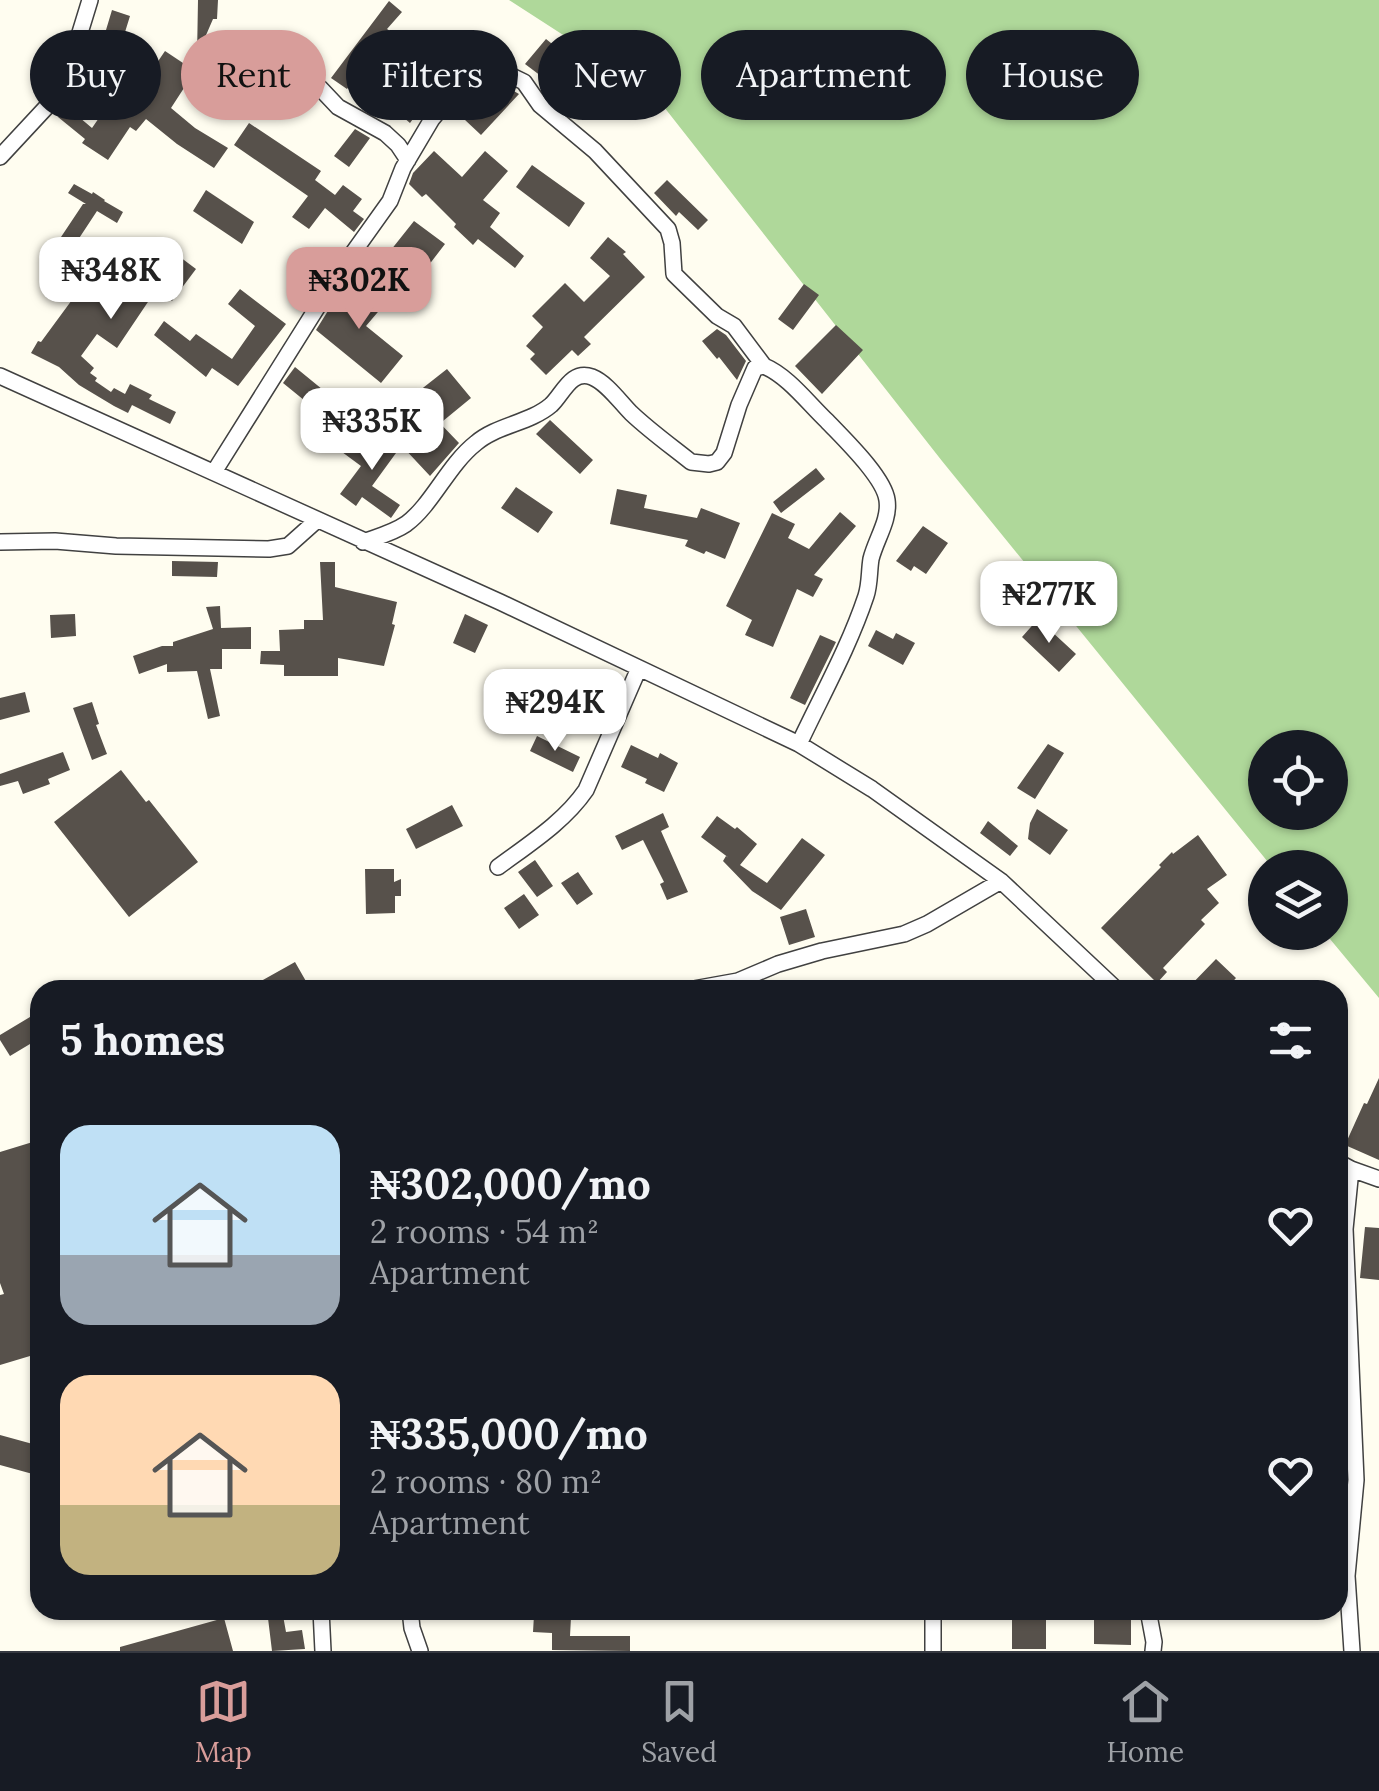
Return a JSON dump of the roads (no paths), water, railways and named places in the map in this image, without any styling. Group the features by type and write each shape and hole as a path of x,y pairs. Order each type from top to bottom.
{"street":[{"path":"0,157 53,100 72,62 90,0"},
{"path":"214,472 340,271 390,201 403,168 432,120 466,79 490,64 524,82 540,104 594,150 668,228 674,274 717,316 734,326 764,366"},
{"path":"326,94 338,107 385,133 408,160"},
{"path":"363,542 408,523 448,471 478,441 552,404 578,376 590,376 602,384 633,415 700,465 717,462 724,453 755,368 770,368 797,390 860,456 883,487 887,500 886,519 871,560 866,596 799,744"},
{"path":"0,376 500,602 799,744 872,789 1001,881 1105,980"},
{"path":"0,542 269,550 288,546 316,521"},
{"path":"498,867 540,836 586,790 639,668"},
{"path":"740,980 822,951 904,934 1001,881"},
{"path":"1348,1167 1379,1179"},
{"path":"1348,1386 1356,1480 1348,1565"},
{"path":"1348,1591 1352,1651"},
{"path":"321,1620 323,1651"},
{"path":"411,1620 420,1651"},
{"path":"932,1620 933,1651"},
{"path":"1150,1620 1153,1651"}]}
